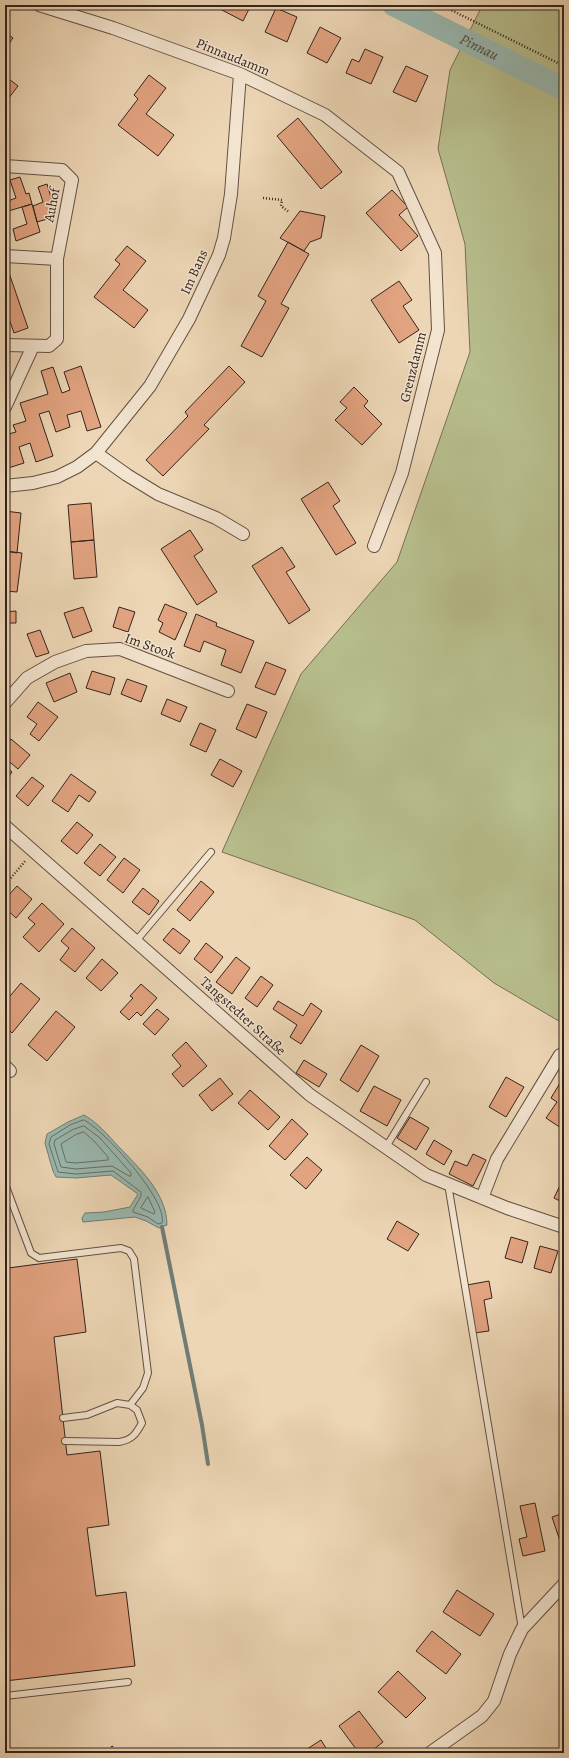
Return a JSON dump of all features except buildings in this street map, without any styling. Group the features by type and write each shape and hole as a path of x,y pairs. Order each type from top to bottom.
{"street":[{"name":"Pinnaudamm","path":"39,5 114,28 240,74 325,115 398,172"},
{"name":"Im Bans","path":"5,486 57,477 77,467 96,453 150,386 189,319 219,256 224,238 231,194 240,74"},
{"name":"Auhof","path":"5,166 62,170 72,180 57,259 57,339 49,346 5,345"},
{"name":"Grenzdamm","path":"374,546 402,473 438,330 435,253 398,172"},
{"path":"5,256 57,259"},
{"path":"5,407 33,346"},
{"path":"96,453 127,475 158,494 216,518 243,534"},
{"name":"Im Stook","path":"5,704 27,678 55,662 86,651 120,649 228,691"},
{"name":"Tangstedter Straße","path":"5,826 310,1095 426,1175 507,1208 564,1227"},
{"path":"482,1198 497,1159 560,1055"},
{"path":"430,1753 482,1716 494,1701 510,1654 522,1629 564,1584"}],"lane":[{"path":"136,941 211,852"},
{"path":"386,1148 426,1082"},
{"path":"5,1184 31,1253 39,1258 121,1248 129,1251 134,1258 148,1373 143,1388 130,1405"},
{"path":"448,1184 522,1629"},
{"path":"63,1418 87,1415 117,1403 130,1405 138,1410 142,1423 136,1436 127,1441 65,1441"},
{"path":"5,1696 128,1682"}],"path":[{"path":"441,5 564,66"},
{"path":"263,198 282,200 281,206 289,212"},
{"path":"5,886 34,850"},
{"path":"112,1746 113,1753"}],"green space":[{"path":"469,5 564,5 564,1024 494,983 415,920 222,852 301,674 397,562 470,352 465,244 438,149 450,70 480,10"}],"water":[{"path":"84,1115 102,1129 150,1181 162,1202 166,1213 167,1225 159,1228 135,1217 83,1222 82,1218 85,1213 104,1212 130,1207 138,1194 111,1175 76,1178 56,1177 45,1143 47,1134"}],"waterway":[{"name":"Pinnau","path":"394,5 564,89"},
{"path":"162,1227 202,1425 208,1464"}]}
